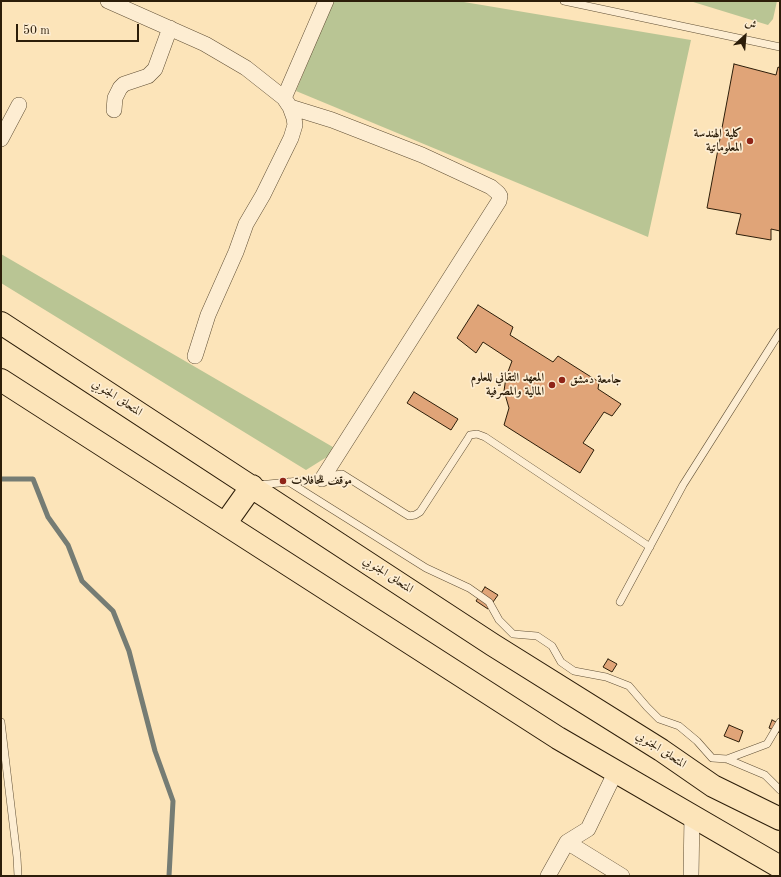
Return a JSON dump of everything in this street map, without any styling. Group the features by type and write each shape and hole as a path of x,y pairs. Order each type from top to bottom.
{"highway":[{"name":"المتحلق الجنوبي","path":"1,322 494,645 661,750 713,786 780,819"},
{"path":"1,380 558,738 780,867"},
{"path":"225,524 252,486"}],"street":[{"path":"108,1 205,44 246,68 287,102 422,155 491,187 498,192 500,196 499,201 322,479"},
{"path":"195,356 208,315 236,252 246,224 264,195 291,138 295,125 287,102 326,1"},
{"path":"114,110 115,98 120,88 130,82 148,76 155,69 170,28"},
{"path":"1,139 19,105"},
{"path":"548,876 567,842 588,829 616,771"},
{"path":"691,876 692,815"},
{"path":"567,842 622,876"}],"lane":[{"path":"564,1 780,47"},
{"path":"620,602 683,485 780,332"},
{"path":"252,486 331,478 335,475 342,474 409,516 415,515 420,512 470,435 477,434 485,437 650,547"},
{"path":"289,482 426,568 469,588 489,602 499,620 513,634 537,636 552,646 561,662 574,671 606,678 629,686 659,719 679,726 697,741 712,758 727,759 765,775 780,790"},
{"path":"1,722 18,876"},
{"path":"727,759 767,744 780,722"}],"green space":[{"path":"333,1 458,1 691,40 648,237 296,91"},
{"path":"690,1 777,1 773,19 768,25"},
{"path":"1,254 338,450 306,470 1,283"}],"building":[{"name":"كلية الهندسة المعلوماتية","path":"734,64 776,75 778,67 780,68 780,231 771,229 771,240 736,234 741,214 707,208"},
{"name":"المعهد التقاني للعلوم المالية والمصرفية","path":"478,305 513,327 510,335 553,362 558,356 599,382 598,389 621,404 612,416 604,412 583,443 594,450 580,473 504,425 509,408 504,391 506,377 512,361 483,342 476,353 457,338"},
{"path":"414,392 458,419 451,430 407,403"},
{"path":"485,587 498,595 488,609 476,601"},
{"path":"608,659 617,664 612,672 603,667"},
{"path":"772,720 780,724 780,733 769,728"},
{"path":"729,725 743,731 739,742 724,736"}],"waterway":[{"path":"1,479 33,479 48,517 68,545 82,581 113,611 129,651 155,751 173,801 169,876"}],"place":[{"name":"كلية الهندسة المعلوماتية","path":"750,141"},
{"name":"جامعة دمشق","path":"562,380"},
{"name":"المعهد التقاني للعلوم المالية والمصرفية","path":"552,385"},
{"name":"موقف للحافلات","path":"283,481"}]}
